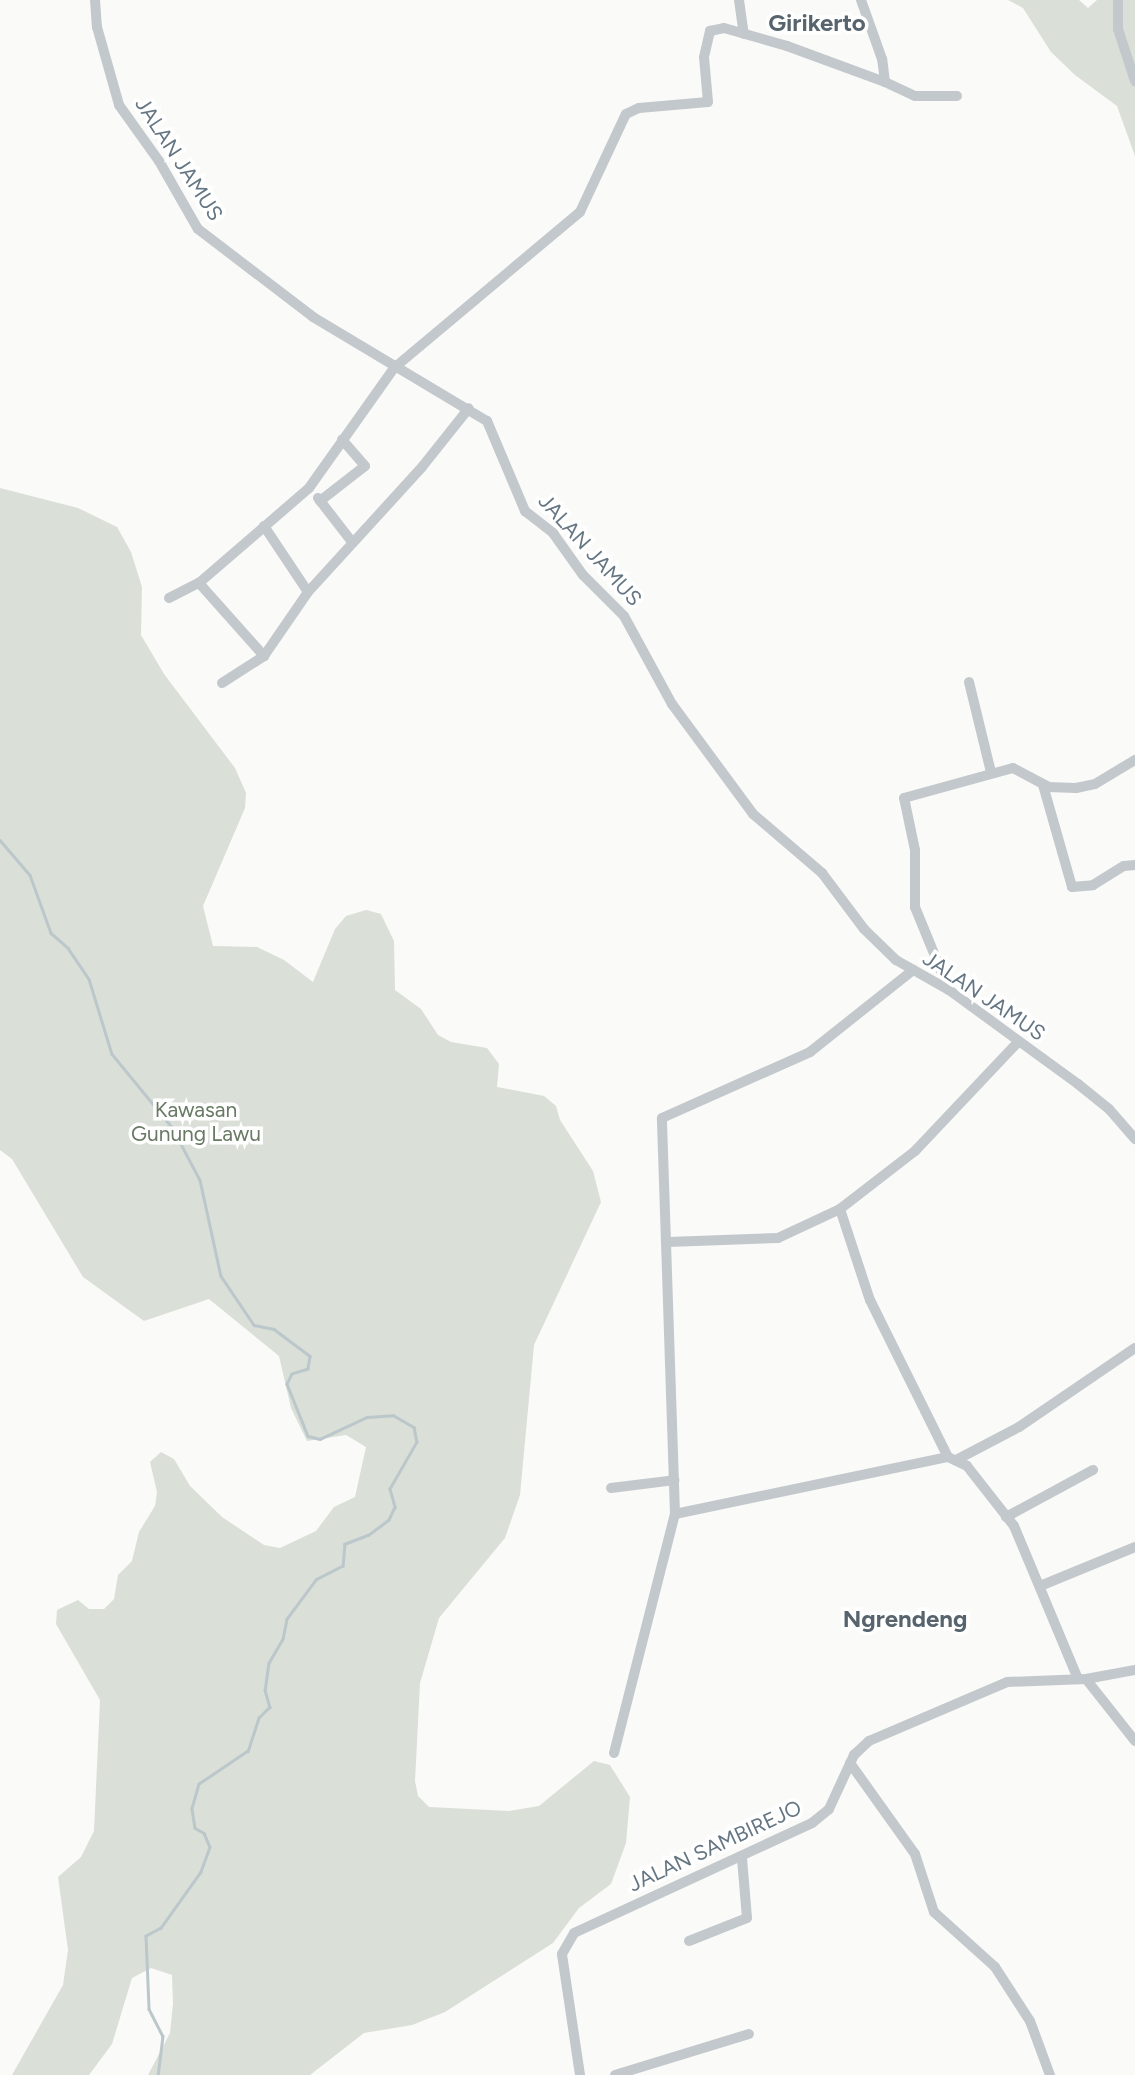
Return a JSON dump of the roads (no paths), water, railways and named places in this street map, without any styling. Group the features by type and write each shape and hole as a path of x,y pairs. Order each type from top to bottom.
{"street":[{"name":"JALAN JAMUS","path":"95,0 97,27 119,104 159,161 198,229 269,286 394,368 469,408 492,428 525,511 553,533 583,575 624,616 672,704 753,814 822,873 880,946 913,970 949,990 1109,1109 1135,1139"},
{"path":"739,0 744,34"},
{"path":"861,0 883,59 885,82"},
{"path":"1118,0 1118,29 1135,81"},
{"path":"169,598 199,583 309,488 394,368 580,212 626,114 639,108 708,102 704,57 710,31 724,28 744,34 885,82 915,96 957,96"},
{"path":"222,683 264,656 308,592 469,408"},
{"path":"320,501 365,466 342,440"},
{"path":"309,488 352,542"},
{"path":"264,526 308,592"},
{"path":"199,583 264,656"},
{"path":"969,682 991,772"},
{"path":"949,990 915,907 915,850 904,797 991,772 1018,769 1044,785 1060,789 1088,786 1135,760"},
{"path":"1044,785 1072,887 1086,887 1124,866 1135,865"},
{"path":"614,1753 675,1514 676,1480 662,1118 810,1052 913,970"},
{"path":"668,1242 778,1238 840,1209 915,1151 1018,1042"},
{"path":"840,1209 870,1300 953,1458 1006,1517 1082,1679 1135,1741"},
{"path":"675,1514 953,1458 1019,1427 1135,1348"},
{"path":"1006,1517 1093,1470"},
{"path":"611,1488 676,1480"},
{"path":"1040,1586 1135,1547"},
{"name":"JALAN SAMBIREJO","path":"580,2075 562,1954 568,1939 580,1928 742,1858 822,1816 842,1786 850,1763 869,1741 1000,1684 1082,1679 1135,1670"},
{"path":"850,1763 915,1854 934,1912 995,1967 1030,2021 1051,2075"},
{"path":"689,1941 747,1918 742,1858"},
{"path":"615,2075 750,2034"}],"waterway":[{"path":"0,840 30,875 51,933 68,948 89,979 112,1054 172,1127 200,1180 221,1276 254,1325 274,1329 310,1356 308,1369 292,1374 287,1384 308,1436 320,1439 367,1417 393,1415 414,1427 417,1442 390,1489 395,1507 389,1520 369,1535 345,1544 343,1566 316,1580 287,1619 283,1639 269,1663 265,1690 270,1707 259,1718 248,1751 199,1784 192,1809 195,1828 204,1833 210,1847 201,1872 161,1928 146,1936 149,2009 163,2036 158,2075"}],"district":[{"name":"Girikerto","path":"817,23"},
{"name":"Ngrendeng","path":"905,1619"}],"park label":[{"name":"Kawasan Gunung Lawu","path":"196,1122"}]}
